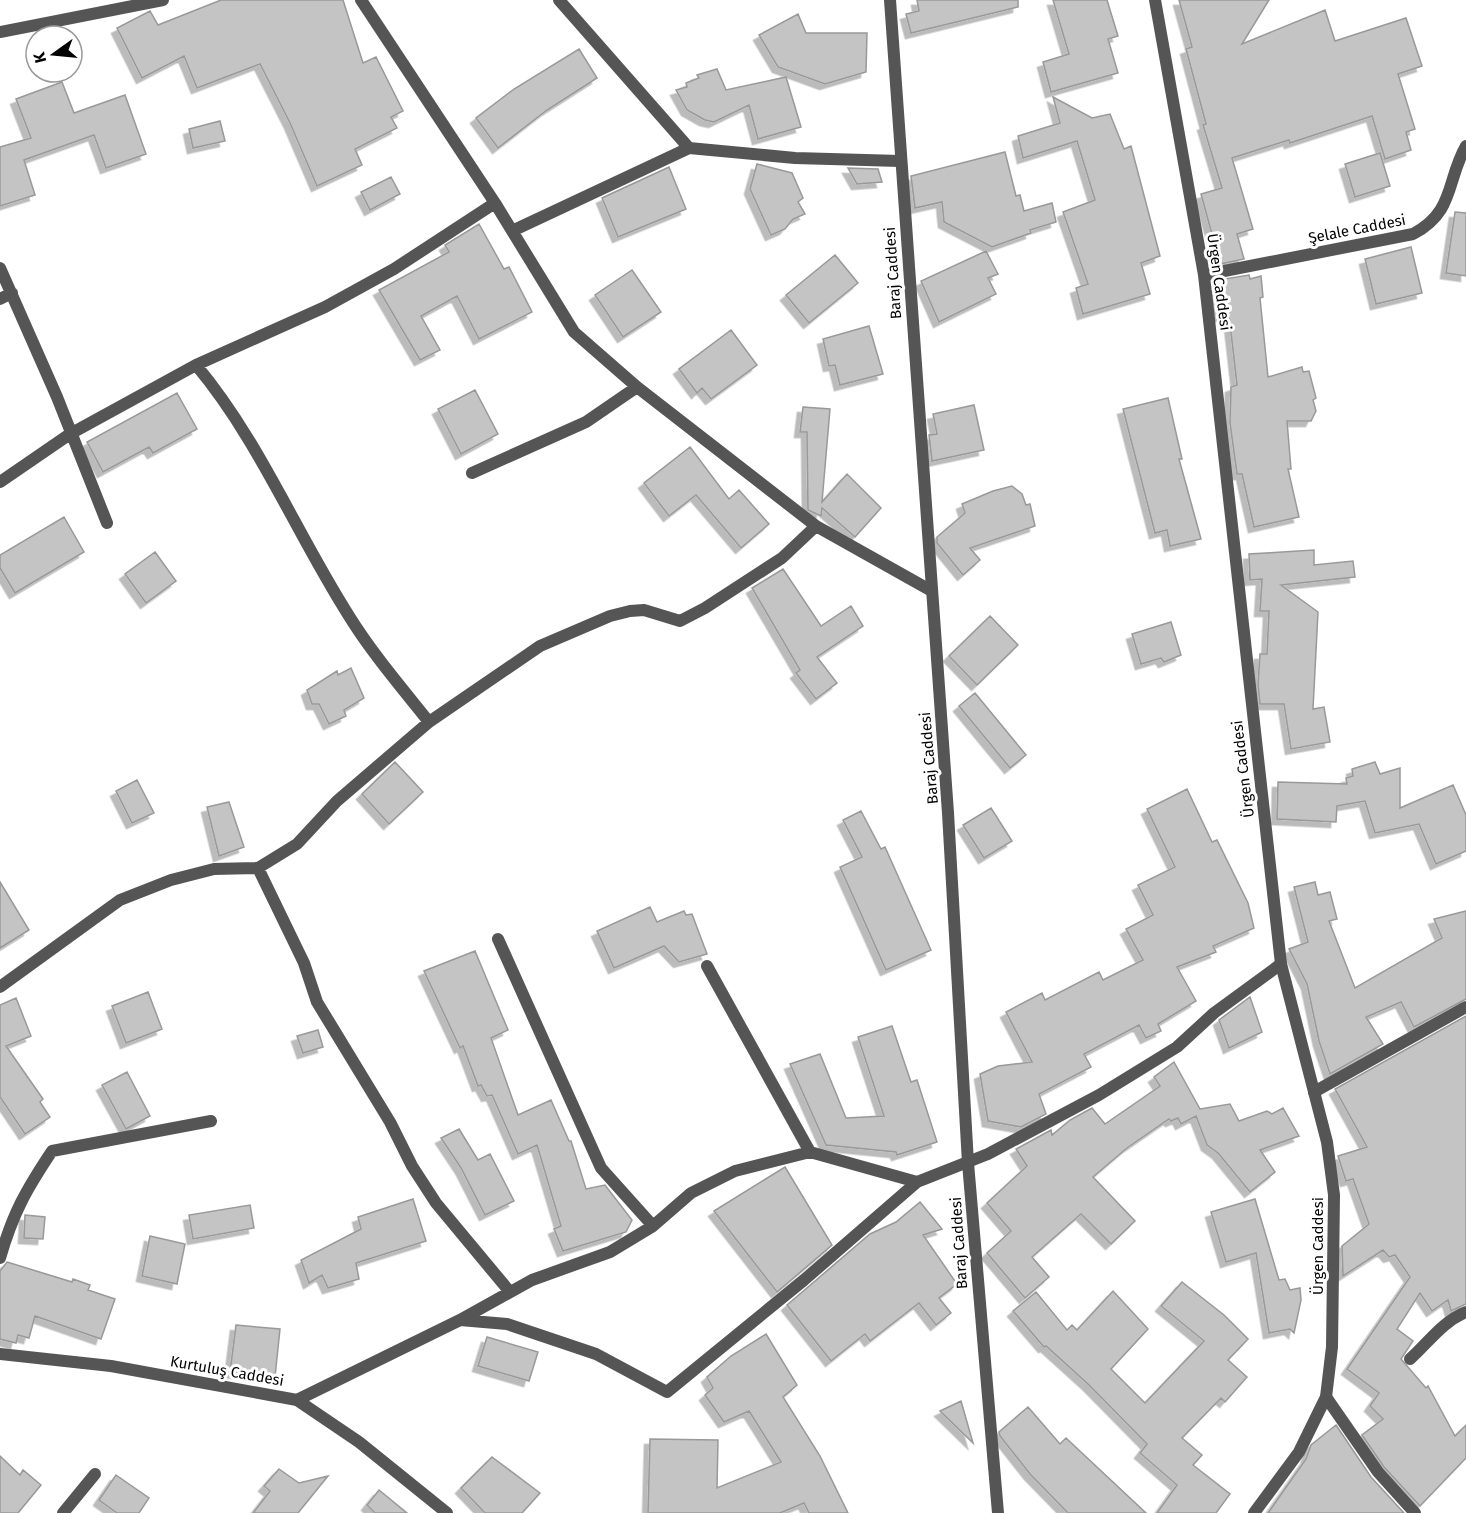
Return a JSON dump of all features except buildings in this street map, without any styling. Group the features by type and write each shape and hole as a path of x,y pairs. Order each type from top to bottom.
{"street":[{"path":"0,32 163,0"},
{"path":"361,0 495,203 574,332 637,387 816,525 930,590"},
{"path":"559,0 689,148"},
{"name":"Baraj Caddesi","path":"890,0 930,590 948,813 968,1162 998,1513"},
{"name":"Ürgen Caddesi","path":"1155,0 1204,275 1281,964 1327,1142 1334,1195 1332,1347 1326,1397 1299,1452 1254,1513"},
{"name":"Şelale Caddesi","path":"1204,275 1413,234 1423,229 1443,209 1466,146"},
{"path":"512,231 689,148 795,158 900,161"},
{"path":"0,482 70,434 196,365 325,306 384,275 495,203"},
{"path":"0,268 57,397 107,523"},
{"path":"0,299 12,293"},
{"path":"196,365 220,393 240,425 349,616 429,722"},
{"path":"472,473 586,422 637,387"},
{"path":"0,987 120,900 171,880 214,869 258,868 297,844 338,801 429,722 540,646 574,630 630,611 644,610 680,621 705,608 729,590 782,558 816,525"},
{"path":"258,868 304,963 317,1002 390,1122 412,1166 436,1203 510,1292"},
{"path":"498,939 601,1168 653,1226"},
{"path":"460,1320 507,1324 596,1354 667,1392 804,1280 917,1182 968,1162 1099,1095 1177,1047 1214,1012 1281,964"},
{"path":"707,966 810,1152"},
{"path":"1314,1092 1466,1007"},
{"path":"0,1258 23,1195 52,1151 211,1122"},
{"path":"297,1400 460,1320 532,1280 610,1252 653,1226 691,1193 735,1171 810,1152 917,1182"},
{"path":"1410,1359 1428,1343 1445,1322 1466,1312"},
{"name":"Kurtuluş Caddesi","path":"0,1354 111,1366 297,1400 359,1442 447,1513"},
{"path":"1326,1397 1378,1472 1415,1513"},
{"path":"63,1513 95,1474"}]}
